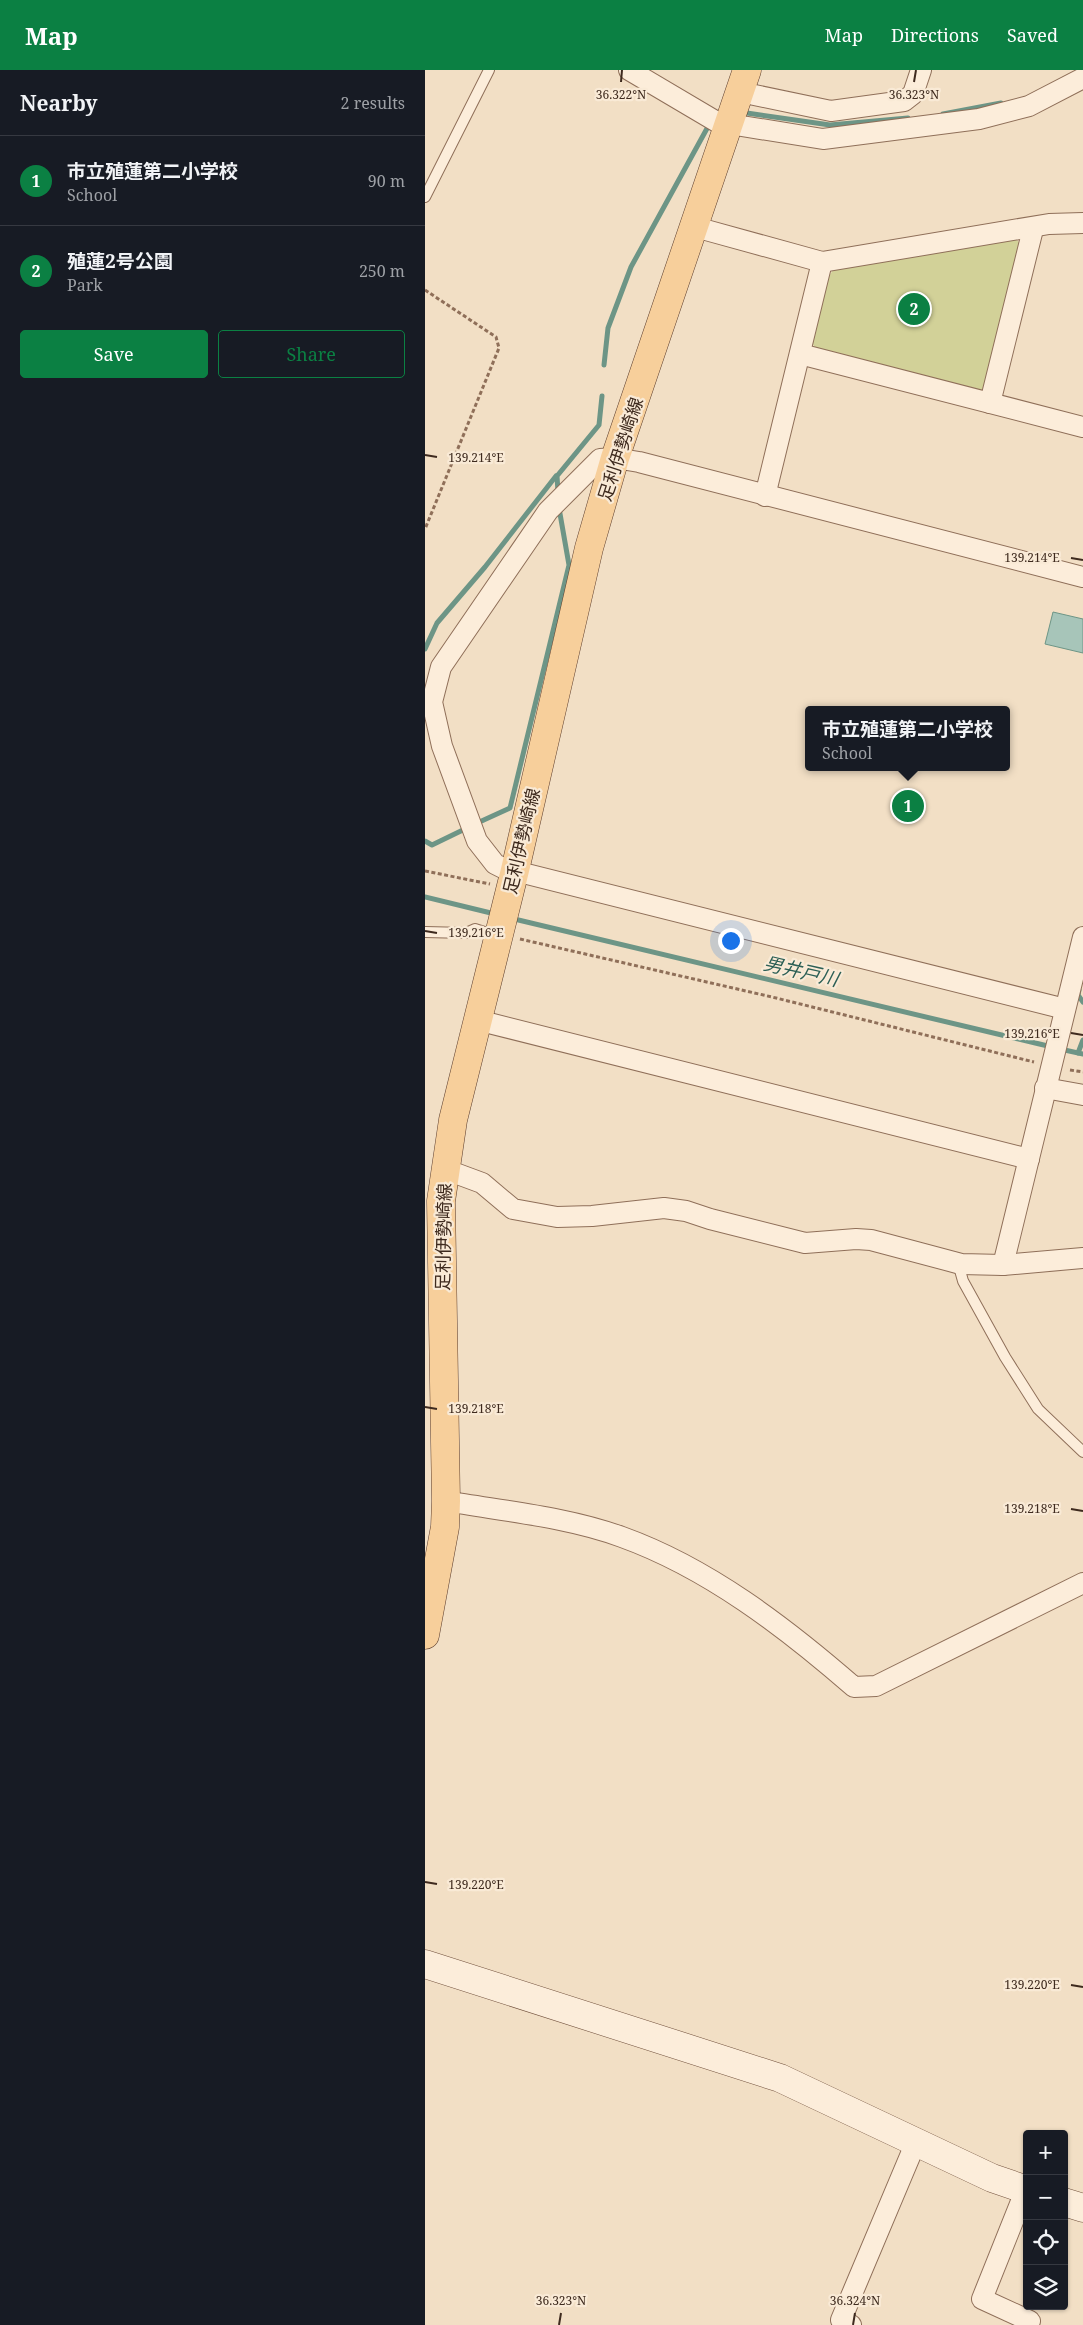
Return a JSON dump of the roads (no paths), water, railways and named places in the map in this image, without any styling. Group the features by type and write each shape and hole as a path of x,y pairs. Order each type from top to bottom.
{"main road":[{"name":"足利伊勢崎線","path":"425,1635 445,1527 440,1259 441,1201 453,1120 477,1020 506,935 508,883 589,548 615,458 695,227 730,106"}],"street":[{"path":"629,70 823,139 842,138 996,115 1029,106 1083,78"},
{"path":"730,106 831,111 904,101 913,94 921,70"},
{"path":"695,227 822,262 1033,229 1049,224 1083,223"},
{"path":"990,403 1033,229"},
{"path":"765,496 822,262"},
{"path":"800,354 1083,427"},
{"path":"1065,1009 508,883 477,841 442,746 432,702 441,666 548,510 601,459 615,458 1083,577"},
{"path":"1003,1265 1045,1088 1055,1065 1065,1009 1083,937"},
{"path":"477,1020 1029,1159"},
{"path":"1045,1088 1083,1094"},
{"path":"445,1166 455,1173 482,1183 513,1209 557,1217 592,1216 664,1208 686,1211 782,1239 805,1243 857,1239 871,1240 958,1263 1003,1265 1083,1258"},
{"path":"446,1501 581,1525 621,1536 670,1557 731,1593 814,1653 854,1687 876,1686 1083,1583"},
{"path":"425,1964 780,2078 992,2178 1023,2189"},
{"path":"851,2325 841,2320 916,2142"},
{"path":"1023,2200 982,2298 1030,2321 1028,2325"},
{"path":"1068,2203 1083,2208"}],"lane":[{"path":"425,197 489,70"},
{"path":"425,932 466,933 475,929 506,935"},
{"path":"958,1263 963,1281 1038,1409 1083,1452"}],"waterway":[{"path":"943,114 1001,103"},
{"path":"740,112 830,125 908,118"},
{"path":"604,365 608,328 631,267 710,123"},
{"path":"558,492 557,476 599,425 602,396"},
{"path":"425,649 437,623 485,567 556,476"},
{"path":"475,824 510,808 569,565 559,508"},
{"path":"425,841 432,845 467,828"},
{"name":"男井戸川","path":"425,897 495,914"},
{"name":"男井戸川","path":"510,918 1052,1047"},
{"path":"1079,990 1078,995 1083,1002"},
{"path":"1078,1053 1083,1040"},
{"name":"男井戸川","path":"1060,1049 1083,1054"}],"place":[{"name":"殖蓮2号公園","path":"914,309"},
{"name":"市立殖蓮第二小学校","path":"908,806"}]}
